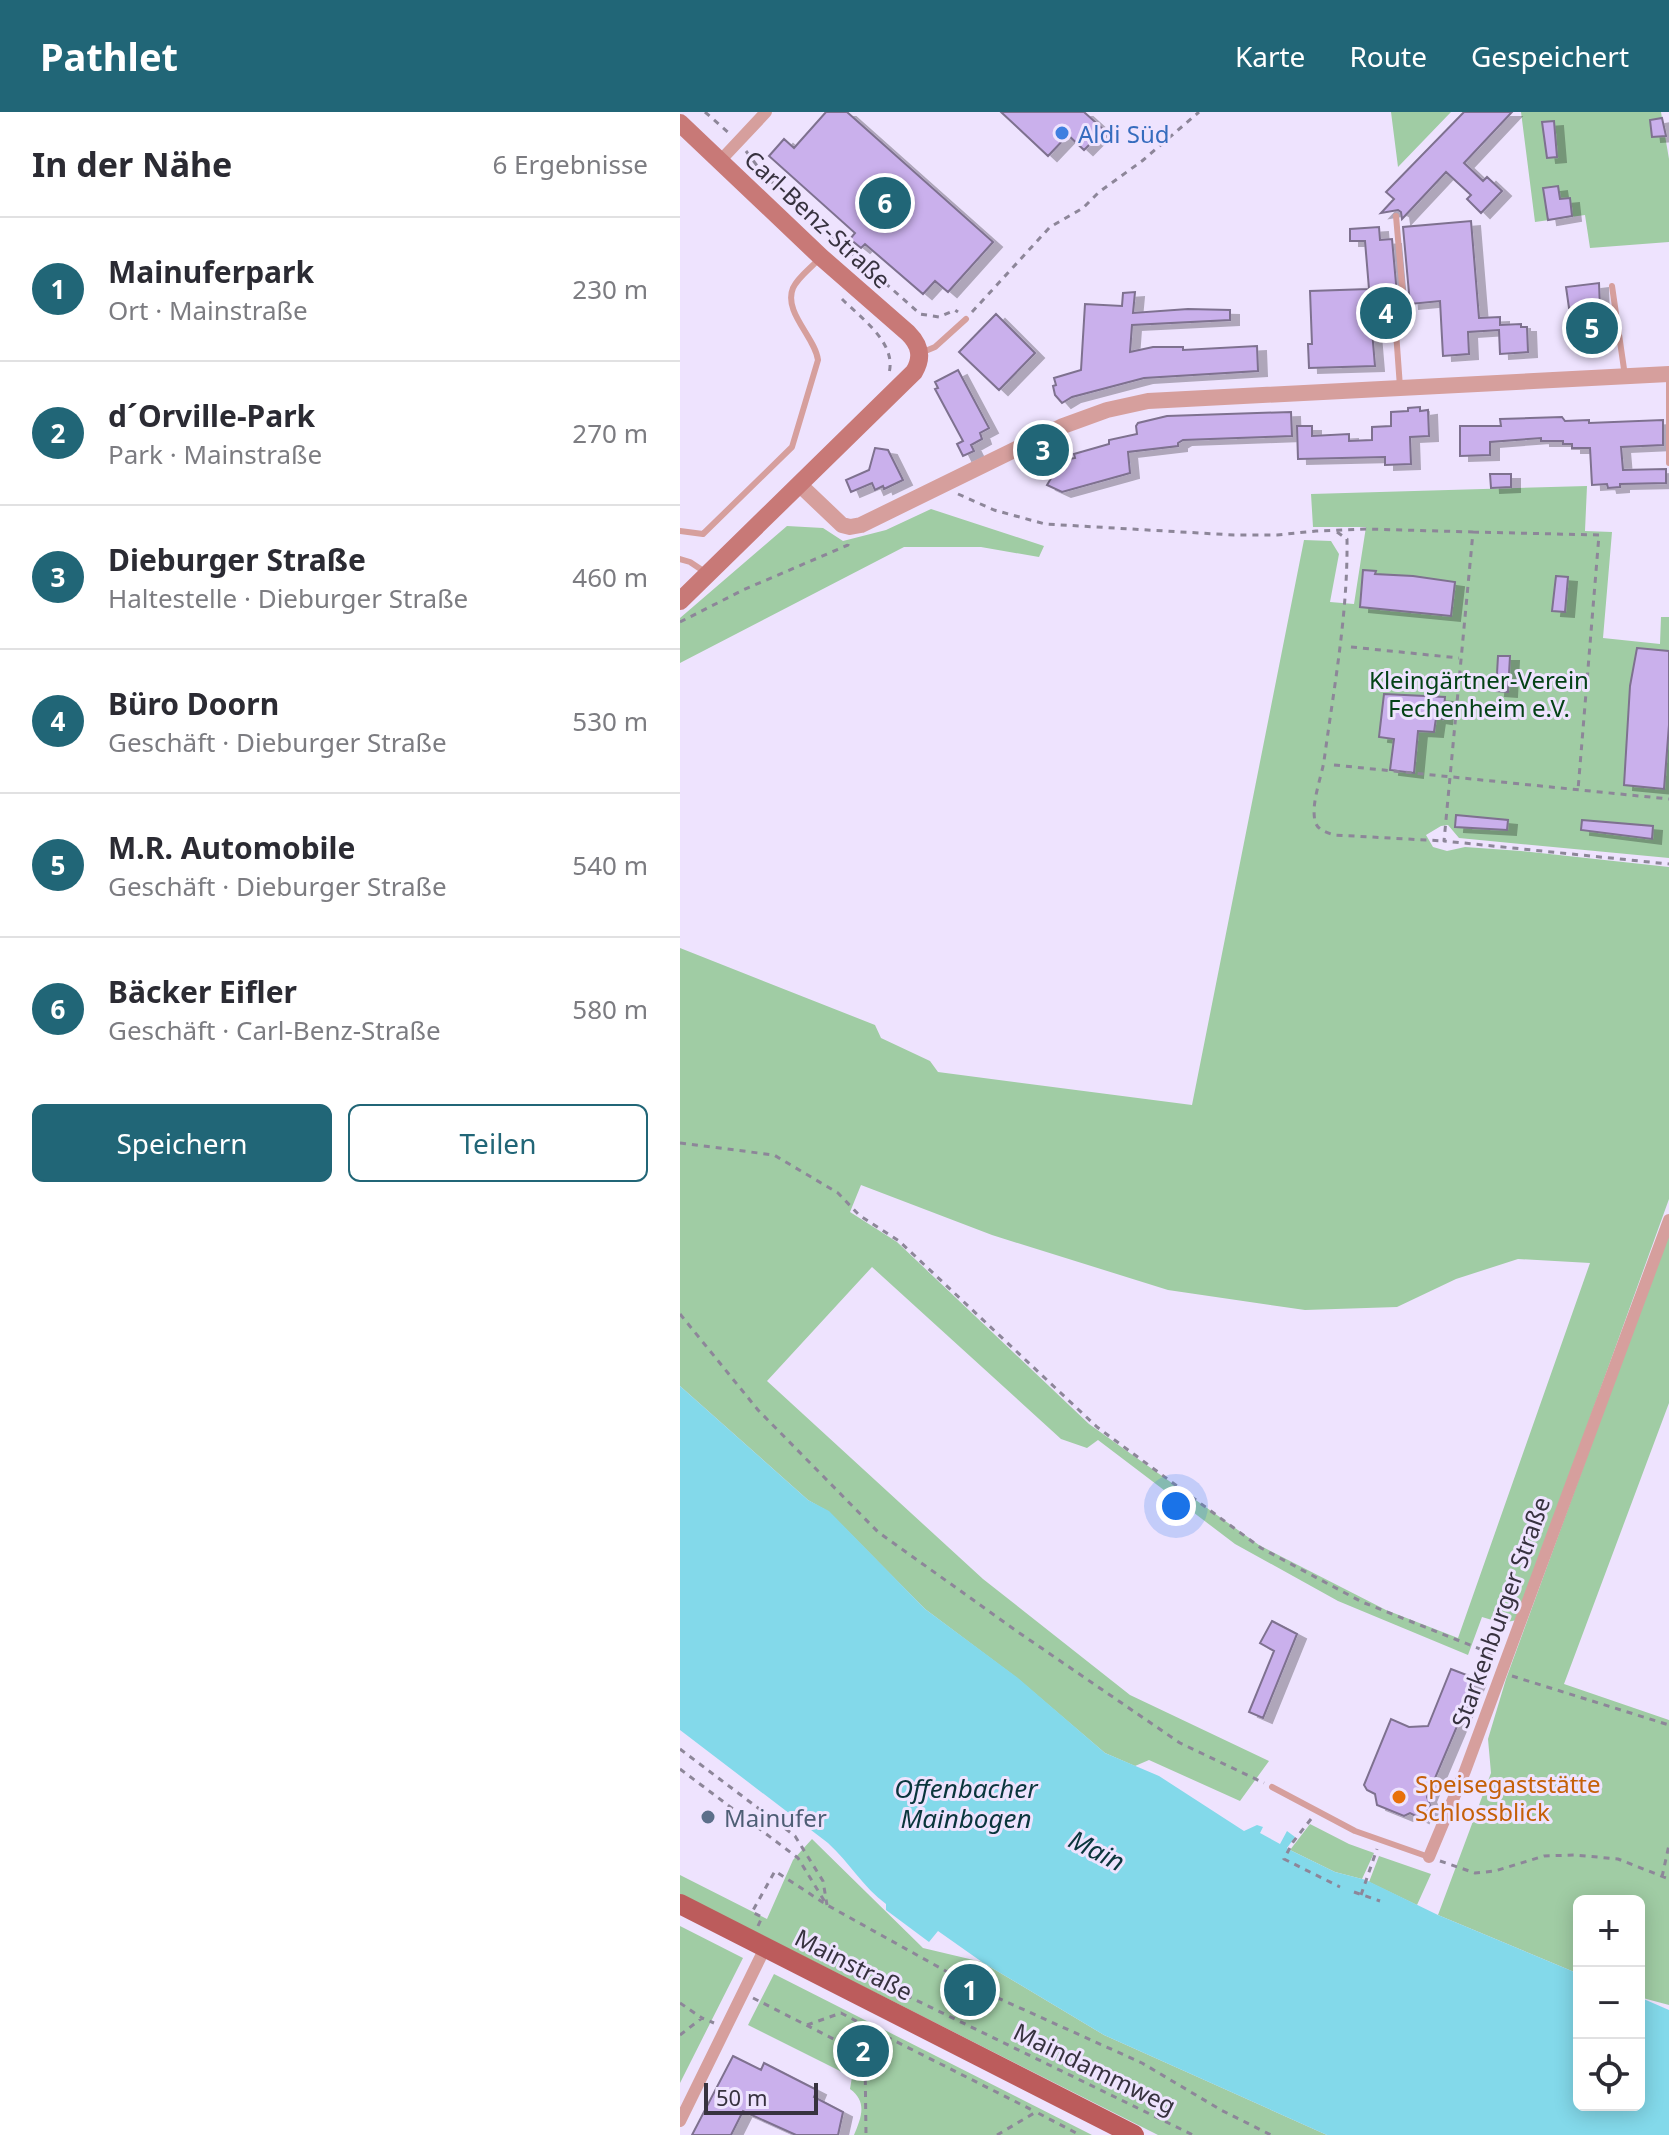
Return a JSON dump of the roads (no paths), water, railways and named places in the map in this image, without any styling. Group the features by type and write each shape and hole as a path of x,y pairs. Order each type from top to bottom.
{"main road":[{"name":"Carl-Benz-Straße","path":"680,123 821,257 908,333 920,353"},
{"path":"680,601 914,372 920,353"},
{"name":"Mainstraße","path":"680,1904 1134,2135"}],"street":[{"path":"720,161 766,112"},
{"path":"800,485 834,519 850,527 861,525 1063,426 1122,406 1184,397 1669,374"},
{"name":"Starkenburger Straße","path":"1429,1857 1506,1660 1669,1220"},
{"path":"680,2121 765,1948"}],"lane":[{"path":"1396,216 1405,319 1396,332 1400,387"},
{"path":"680,531 703,534 792,447 818,360 815,347 793,307 793,287 821,257"},
{"path":"1612,286 1625,376"},
{"path":"920,353 935,347 966,319"},
{"path":"1669,374 1669,463"},
{"path":"680,559 708,573"},
{"path":"1272,1787 1355,1831 1429,1857"}],"water":[{"name":"Offenbacher Mainbogen","path":"680,1386 808,1500 829,1511 925,1609 1018,1678 1105,1753 1159,1776 1244,1831 1257,1825 1263,1827 1260,1833 1280,1844 1287,1831 1295,1837 1287,1848 1290,1850 1335,1872 1366,1880 1438,1915 1573,1971 1573,2111 1645,2111 1645,2000 1669,2010 1669,2135 1327,2135 1104,2035 982,1962 938,1931 929,1942 886,1910 886,1904 828,1843 680,1730"}],"place":[{"name":"Aldi Süd","path":"1062,133"},
{"name":"Bäcker Eifler","path":"885,203"},
{"name":"Büro Doorn","path":"1386,313"},
{"name":"M.R. Automobile","path":"1592,328"},
{"name":"Dieburger Straße","path":"1043,450"},
{"name":"Speisegaststätte Schlossblick","path":"1399,1797"},
{"name":"Mainufer","path":"708,1817"},
{"name":"Mainuferpark","path":"970,1990"},
{"name":"d´Orville-Park","path":"863,2051"}],"park label":[{"name":"Kleingärtner-Verein Fechenheim e.V.","path":"1479,693"}],"water label":[{"name":"Main","path":"1097,1850"}]}
